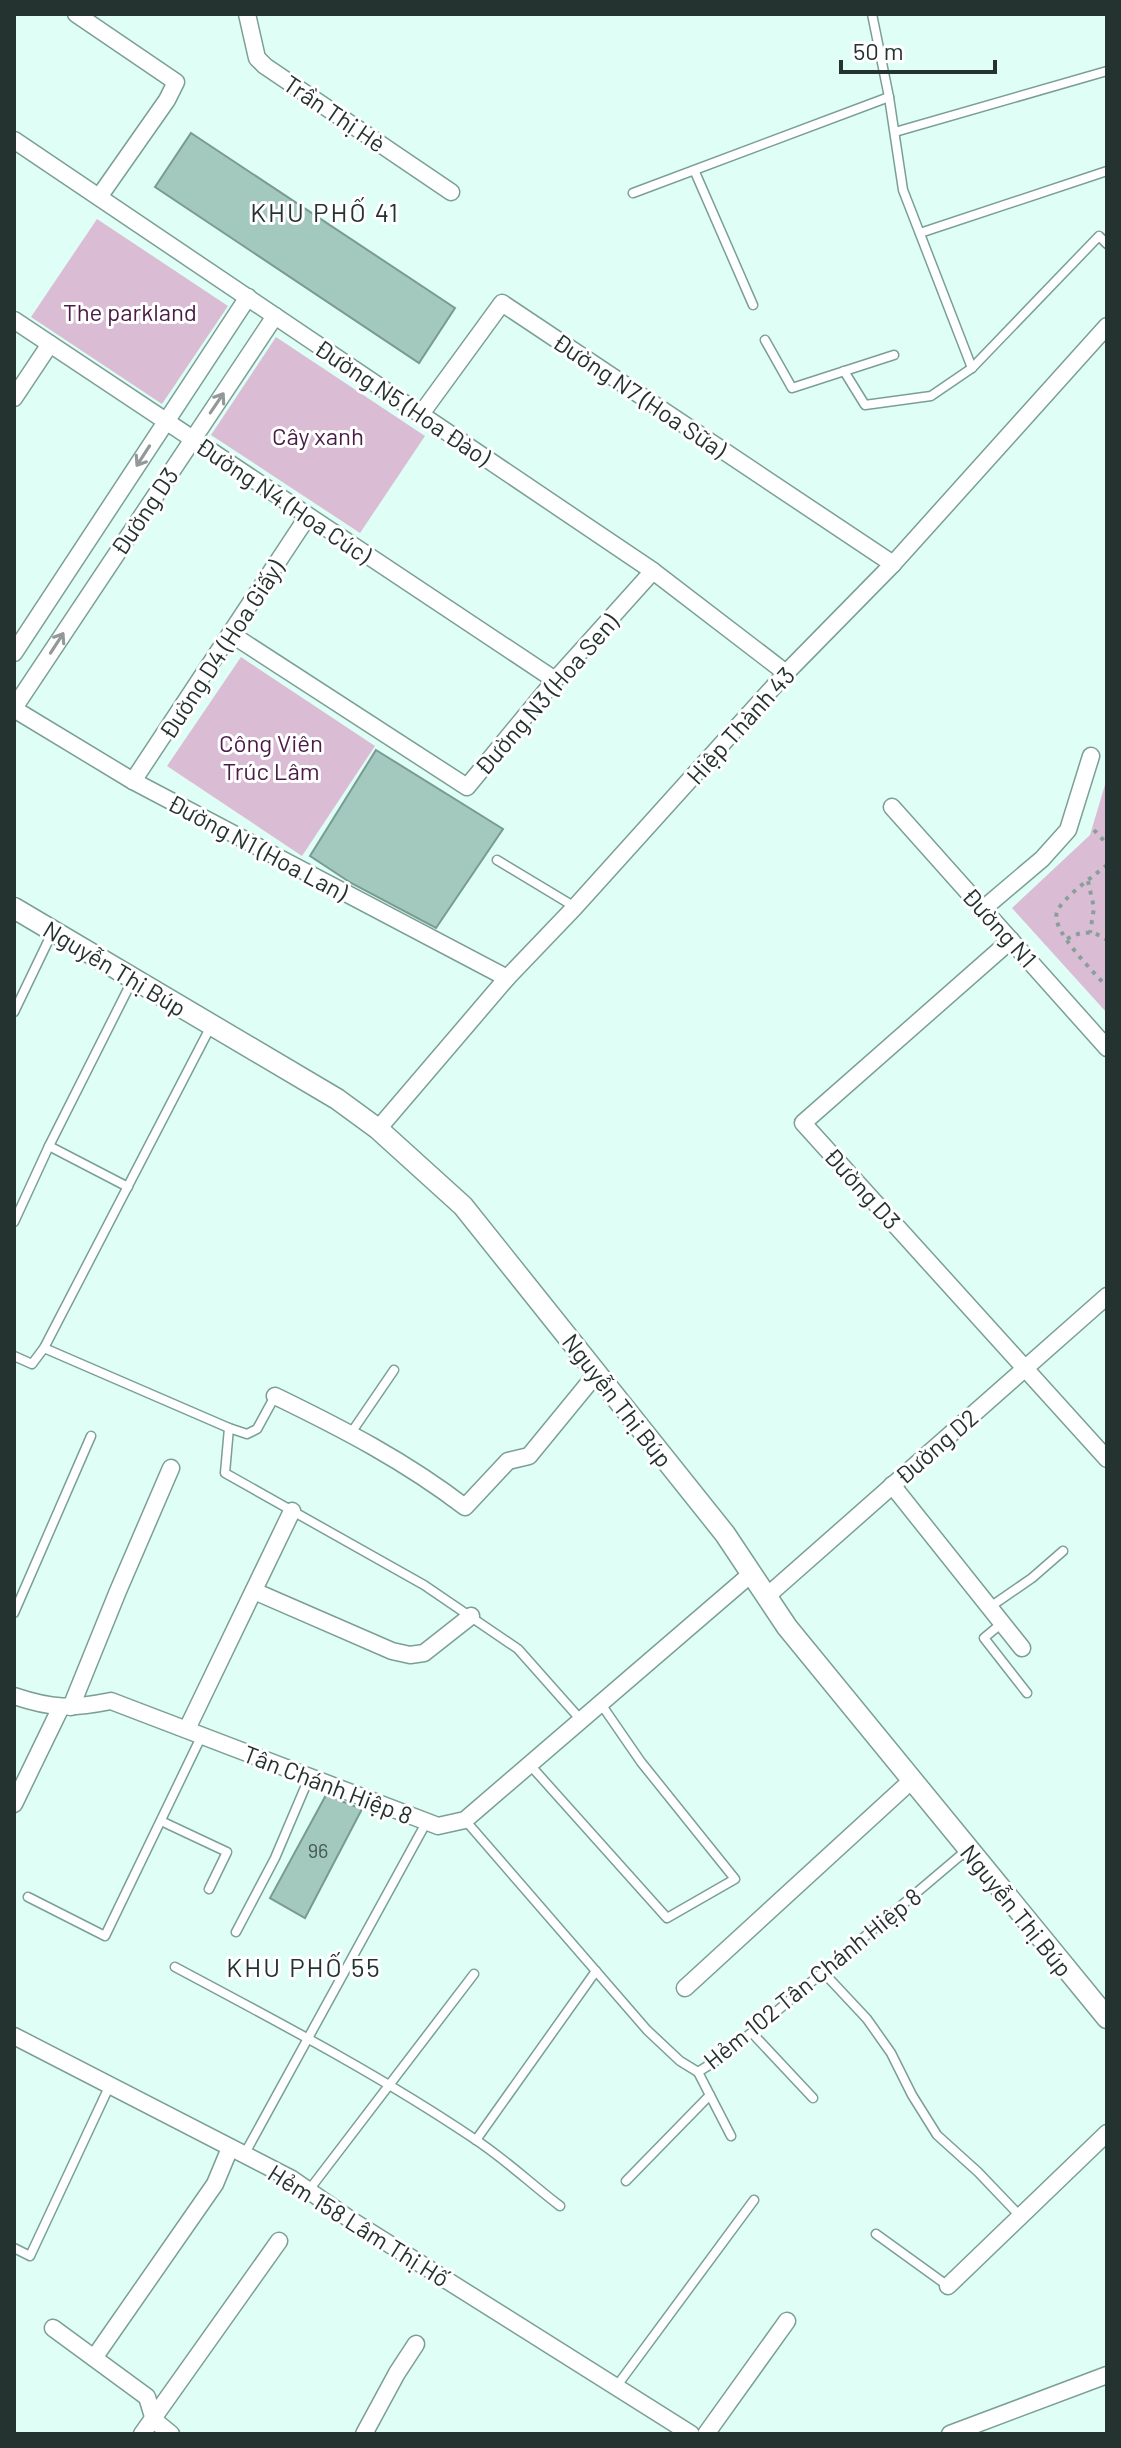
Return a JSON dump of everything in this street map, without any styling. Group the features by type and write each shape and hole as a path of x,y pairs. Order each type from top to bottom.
{"street":[{"path":"76,14 176,82 167,100 99,197"},
{"name":"Trần Thị Hè","path":"247,14 257,58 265,66 451,192"},
{"name":"Đường N5 (Hoa Đào)","path":"14,140 653,571 786,673"},
{"name":"Đường D3","path":"14,653 248,297"},
{"name":"Đường N7 (Hoa Sữa)","path":"421,414 502,303 893,564"},
{"name":"Đường D3","path":"14,708 275,316"},
{"name":"Đường N4 (Hoa Cúc)","path":"14,320 555,680"},
{"name":"Hiệp Thành 43","path":"378,1129 507,978 786,673 893,564 1107,326"},
{"path":"14,398 50,344"},
{"name":"Đường D4 (Hoa Giấy)","path":"133,781 308,516"},
{"name":"Đường N3 (Hoa Sen)","path":"231,634 467,787 555,680 653,571"},
{"name":"Đường N1 (Hoa Lan)","path":"14,708 133,781 507,978"},
{"path":"983,909 1042,859 1068,830 1091,756"},
{"name":"Đường N1","path":"892,807 1107,1048"},
{"name":"Nguyễn Thị Búp","path":"14,908 337,1099 378,1129 463,1206 725,1534 787,1627 1107,2018"},
{"name":"Đường D3","path":"1011,940 803,1123 1107,1459"},
{"name":"Đường D2","path":"766,1597 1107,1296"},
{"path":"275,1396 351,1433 425,1476 465,1507 502,1465 512,1459 529,1456 597,1373"},
{"path":"14,1804 66,1707 171,1468"},
{"path":"892,1485 1022,1648"},
{"path":"195,1732 254,1591 292,1511"},
{"path":"465,1820 751,1574"},
{"path":"254,1591 392,1651 410,1655 424,1653 471,1616"},
{"name":"Tân Chánh Hiệp 8","path":"14,1696 46,1707 111,1701 426,1823 438,1826 465,1820"},
{"path":"685,1988 912,1780"},
{"name":"Hẻm 158 Lâm Thị Hố","path":"14,2036 309,2190 351,2220 691,2434"},
{"path":"948,2286 1107,2133"},
{"path":"94,2358 237,2151"},
{"path":"142,2434 279,2241"},
{"path":"706,2434 787,2321"},
{"path":"53,2328 147,2397 154,2420 171,2434"},
{"path":"364,2434 416,2344"},
{"path":"950,2434 1107,2375"}],"lane":[{"path":"872,14 903,190 972,368"},
{"path":"895,132 1107,71"},
{"path":"633,193 889,97"},
{"path":"920,233 1107,171"},
{"path":"695,172 753,305"},
{"path":"844,371 865,405 931,396 972,368 1099,236 1107,244"},
{"path":"765,340 792,388 894,355"},
{"path":"497,860 575,907"},
{"path":"14,1012 53,931"},
{"path":"14,1222 133,979"},
{"path":"14,1356 32,1364 44,1348 211,1025"},
{"path":"49,1146 128,1187"},
{"path":"44,1348 247,1434 257,1429 275,1396"},
{"path":"351,1433 394,1370"},
{"path":"229,1428 225,1473 424,1585 471,1616 518,1649 581,1720"},
{"path":"14,1613 91,1436"},
{"path":"989,1607 1032,1578 1063,1551"},
{"path":"1002,1623 984,1638 1027,1693"},
{"path":"530,1765 667,1918 735,1879 641,1762 601,1704"},
{"path":"28,1897 105,1936 161,1821 195,1732"},
{"path":"236,1932 275,1858 309,1778"},
{"name":"Hẻm 102 Tân Chánh Hiệp 8","path":"465,1820 647,2030 680,2061 698,2072 752,2033 968,1849"},
{"path":"161,1821 227,1852 209,1889"},
{"path":"237,2151 309,2038 426,1823"},
{"path":"175,1967 390,2085 476,2140 560,2206"},
{"path":"476,2140 596,1971"},
{"path":"823,1972 867,2019 891,2053 937,2135 978,2172 1021,2218"},
{"path":"309,2190 474,1974"},
{"path":"752,2033 813,2098"},
{"path":"698,2072 731,2136"},
{"path":"14,2248 30,2256 109,2087"},
{"path":"626,2181 710,2095"},
{"path":"616,2387 754,2200"},
{"path":"876,2234 948,2286"}],"path":[{"path":"1094,830 1107,844"},
{"path":"1107,865 1057,911 1057,926 1107,987"},
{"path":"1088,881 1094,908 1090,933"},
{"path":"1067,939 1090,933 1107,940"}],"green space":[{"name":"The parkland","path":"97,219 228,306 162,404 31,317"},
{"name":"Cây xanh","path":"276,337 425,436 360,533 211,435"},
{"name":"Công Viên Trúc Lâm","path":"241,657 375,746 302,856 167,766"},
{"path":"1107,778 1107,1013 1012,908 1090,835"}],"building":[{"path":"191,133 455,308 419,363 155,187"},
{"path":"376,750 503,829 436,928 351,883 310,856"},
{"path":"326,1795 362,1809 305,1918 270,1898"}],"district":[{"name":"KHU PHỐ 41","path":"325,211"},
{"name":"KHU PHỐ 55","path":"304,1966"}]}
